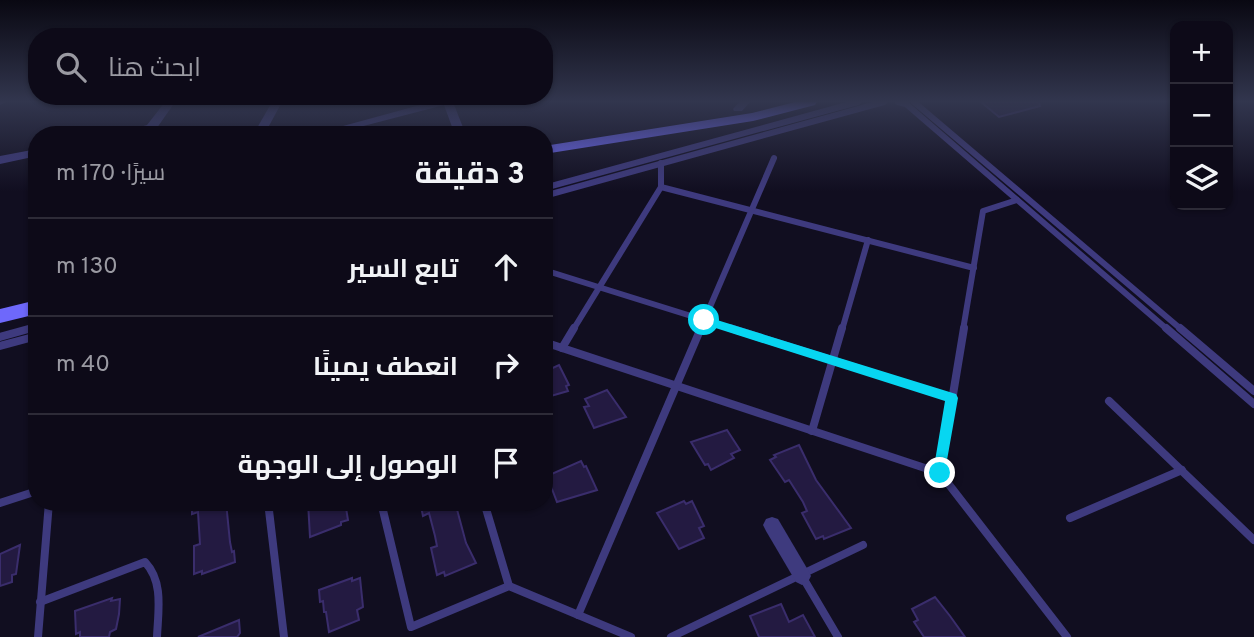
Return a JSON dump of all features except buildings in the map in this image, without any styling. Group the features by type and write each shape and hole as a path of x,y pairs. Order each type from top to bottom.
{"main road":[{"path":"553,140 599,132"},
{"path":"553,149 659,132"},
{"path":"0,306 28,298"},
{"path":"0,316 28,309"}],"street":[{"path":"0,160 28,154"},
{"path":"772,525 802,576"}],"lane":[{"path":"553,186 749,132"},
{"path":"553,193 775,132"},
{"path":"938,132 1254,404"},
{"path":"949,132 1254,391"},
{"path":"578,615 774,158"},
{"path":"562,348 661,187 661,163"},
{"path":"661,187 974,268"},
{"path":"940,473 983,211 1017,200"},
{"path":"812,430 868,240"},
{"path":"553,273 952,398"},
{"path":"0,337 28,329"},
{"path":"0,346 28,338"},
{"path":"553,345 940,473 1067,637"},
{"path":"1109,401 1254,540"},
{"path":"1070,518 1182,471"},
{"path":"0,503 28,494"},
{"path":"38,637 48,511"},
{"path":"269,511 284,637"},
{"path":"383,511 411,627 509,586 631,637"},
{"path":"487,511 509,586"},
{"path":"671,637 863,545"},
{"path":"40,602 145,562 152,566 156,577 157,637"},
{"path":"802,576 838,637"}],"route":[{"path":"704,320 952,398 940,473"}]}
